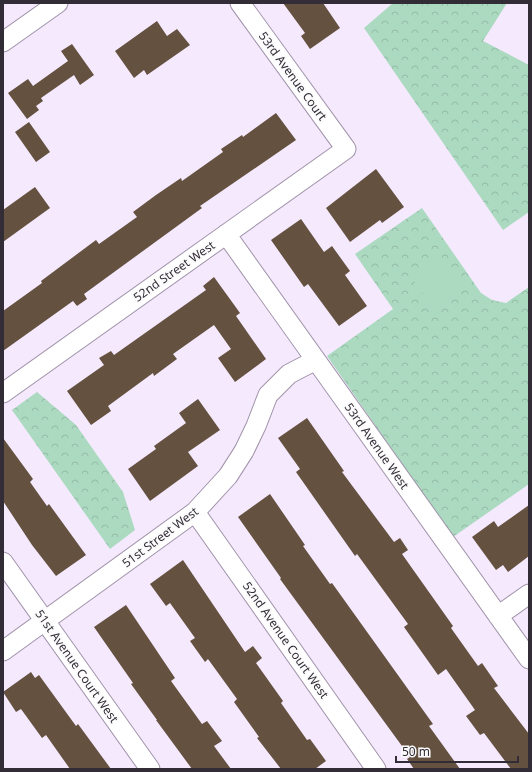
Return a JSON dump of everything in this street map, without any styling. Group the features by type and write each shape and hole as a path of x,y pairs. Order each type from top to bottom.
{"street":[{"path":"3,42 58,3"},
{"name":"53rd Avenue Court","path":"240,3 346,149"},
{"name":"52nd Street West","path":"3,393 346,149"},
{"name":"53rd Avenue West","path":"226,234 529,659"},
{"name":"51st Street West","path":"3,651 196,512 228,476 244,451 268,395 289,374 316,360"},
{"name":"52nd Avenue Court West","path":"196,512 376,769"},
{"name":"51st Avenue Court West","path":"3,562 150,769"},
{"path":"498,616 529,594"}],"green space":[{"path":"393,3 507,3 483,41 529,65 529,212 503,230 364,28"},
{"path":"422,208 481,293 492,300 506,303 529,287 529,484 453,537 327,356 393,309 355,254"},
{"path":"440,257 462,287 433,308 411,277"},
{"path":"37,392 76,425 123,492 135,530 110,549 12,410"}],"building":[{"path":"283,3 323,3 340,28 310,49 301,36 305,33"},
{"path":"157,21 167,36 177,29 190,45 147,75 144,70 134,78 115,51"},
{"path":"72,44 94,75 80,85 74,75 41,98 43,101 36,106 39,110 27,119 8,93 28,79 33,86 68,61 61,51"},
{"path":"276,113 296,140 200,206 202,208 84,294 87,299 77,306 73,301 3,351 3,311 42,283 41,281 96,240 99,244 137,217 133,212 156,195 181,178 182,181 223,152 221,149 242,135 243,137"},
{"path":"29,122 50,152 36,162 15,132"},
{"path":"376,169 404,207 382,223 380,220 350,242 326,208"},
{"path":"35,187 50,208 3,242 3,210"},
{"path":"301,219 324,252 332,246 350,271 345,275 367,306 339,326 308,284 304,287 271,240"},
{"path":"214,277 240,313 236,316 266,359 235,382 218,358 231,349 214,325 173,354 177,359 154,376 153,373 108,406 111,411 91,425 67,391 104,365 99,358 111,351 114,355 206,290 203,286"},
{"path":"198,399 220,430 188,452 198,466 150,501 128,469 156,449 154,446 186,423 179,413"},
{"path":"307,418 344,471 342,472 394,542 400,538 408,550 402,554 453,626 451,628 478,666 482,663 498,686 494,688 529,734 529,769 511,769 484,733 480,735 466,716 475,710 446,669 438,675 404,627 408,624 357,554 355,556 296,472 300,469 278,438"},
{"path":"3,438 33,479 30,482 47,506 49,504 86,555 56,576 32,545 3,501"},
{"path":"270,494 305,545 303,546 330,584 332,583 433,724 429,726 460,769 414,769 407,759 410,757 280,579 281,578 238,517"},
{"path":"529,505 529,556 508,572 503,565 496,570 472,537 494,521 498,527"},
{"path":"183,560 245,652 253,646 262,658 256,663 283,701 281,703 307,740 310,739 326,761 315,769 281,769 257,738 259,737 234,702 237,699 208,659 205,662 190,641 195,638 170,603 166,606 150,584"},
{"path":"126,605 175,678 171,681 202,724 207,721 222,741 214,746 231,769 192,769 131,684 133,683 94,627"},
{"path":"31,672 35,678 39,675 76,726 78,724 111,769 70,769 46,735 42,738 21,709 16,712 3,692"}]}
